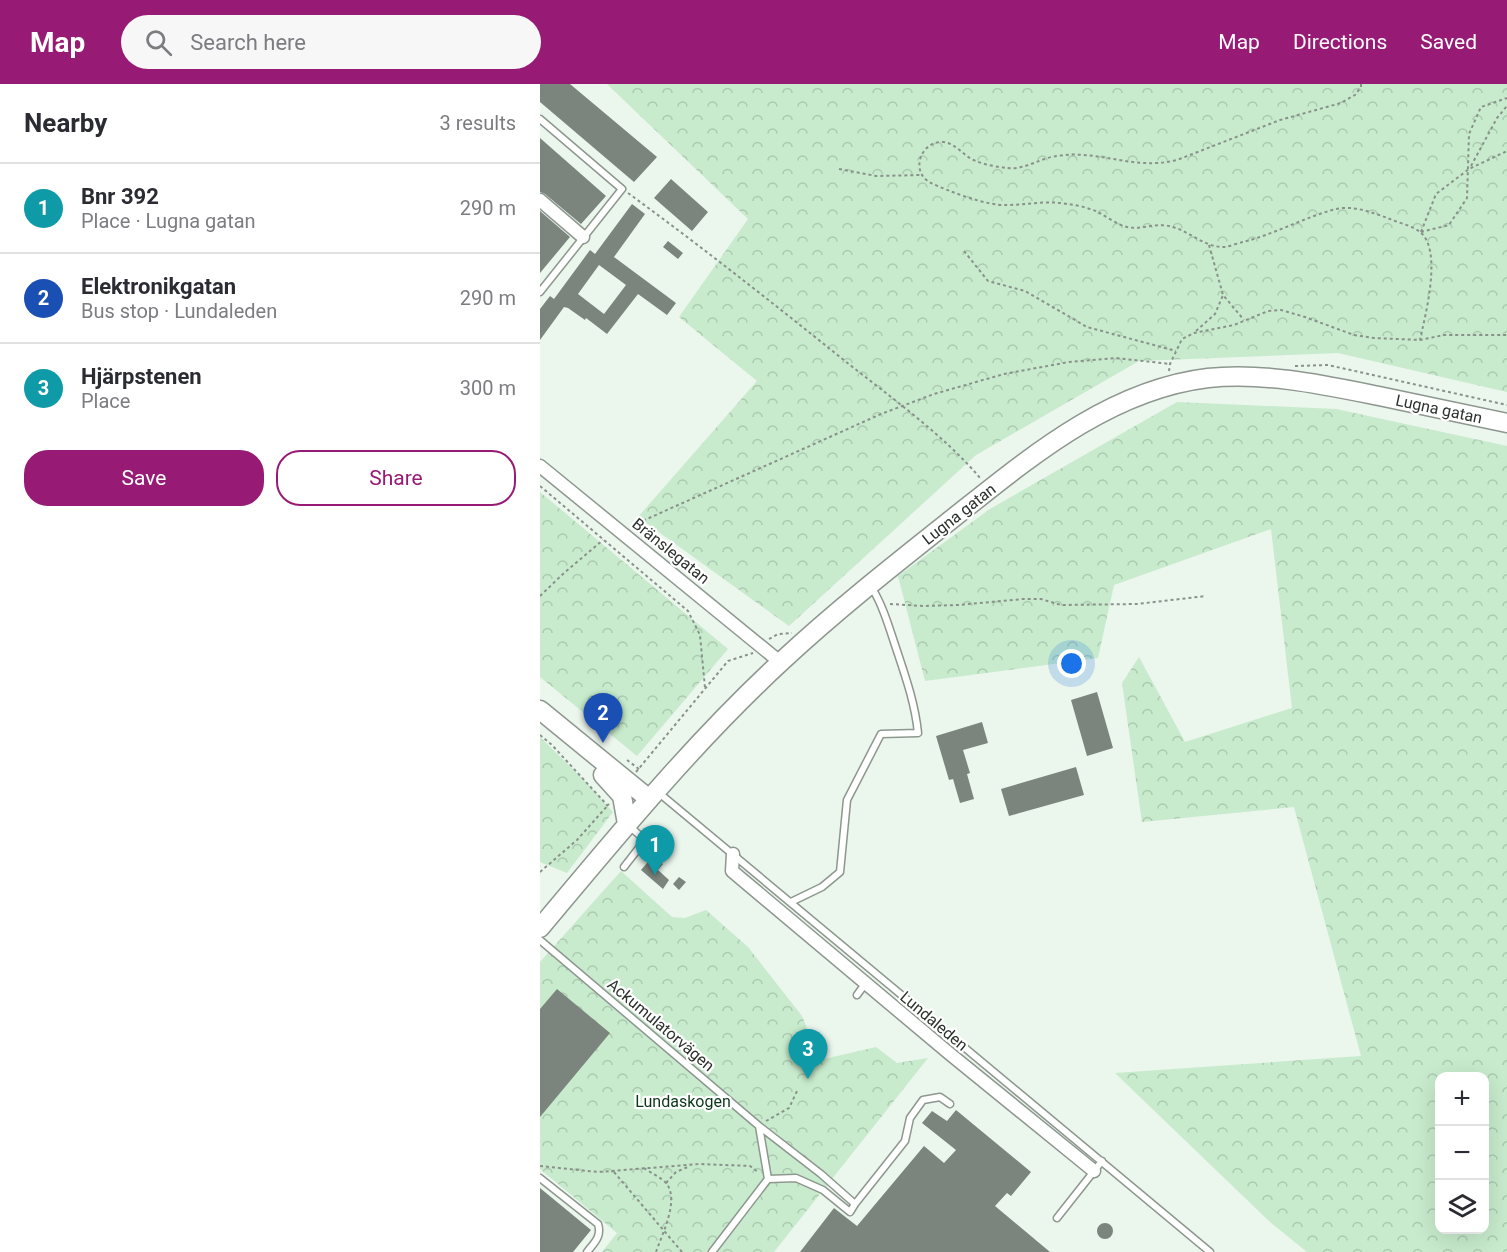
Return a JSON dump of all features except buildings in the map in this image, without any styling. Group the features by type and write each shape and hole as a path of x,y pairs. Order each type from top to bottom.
{"main road":[{"name":"Lugna gatan","path":"540,928 653,795 780,662 870,584 989,490 1090,417 1150,392 1208,378 1250,377 1288,380 1342,389 1507,423"},
{"name":"Lundaleden","path":"540,710 567,733 653,795"},
{"name":"Lundaleden","path":"567,733 572,743 620,791 627,824"}],"street":[{"path":"540,200 583,237"},
{"name":"Bränslegatan","path":"540,466 780,662"},
{"path":"733,854 732,871 865,984 1098,1166"}],"lane":[{"path":"540,119 622,189 540,292"},
{"path":"791,902 822,887 840,872 847,800 880,734 918,733 910,693 881,603 870,584"},
{"name":"Lundaleden","path":"653,795 733,854 1098,1166 1210,1252"},
{"path":"624,867 647,841 627,824"},
{"name":"Ackumulatorvägen","path":"540,940 759,1126 821,1174 855,1204"},
{"path":"858,995 865,984"},
{"path":"768,1179 796,1178 823,1190 850,1212 905,1141 910,1118 923,1100 940,1097 950,1104"},
{"path":"712,1252 768,1179 759,1126"},
{"path":"1057,1218 1098,1166"},
{"path":"540,1178 598,1224 600,1231 598,1238 587,1252"}],"path":[{"path":"1361,84 1354,95 1341,103 1280,120 1177,160 1160,164 1147,165 1074,154 1055,156 1020,168 1009,168 975,161 955,146 944,142 936,143 924,150 920,157 920,171 927,181 952,193 983,201 1004,206 1041,202 1067,204 1095,211 1127,227 1171,226 1209,244 1226,247 1264,237 1338,209 1368,211 1421,232 1449,225 1467,198 1469,134 1481,107 1507,98"},
{"path":"1469,169 1497,118 1507,106"},
{"path":"1421,232 1436,194 1469,169 1507,151"},
{"path":"839,169 876,176 922,175"},
{"path":"622,189 713,256 902,406 968,463 989,490"},
{"path":"1420,340 1432,283 1428,243 1421,232"},
{"path":"1209,244 1223,295 1245,320"},
{"path":"964,251 988,281 1025,291 1087,327 1176,351"},
{"path":"1194,333 1215,314 1223,295"},
{"path":"1169,375 1170,364 1182,339 1194,333 1245,320 1268,311 1281,310 1354,335 1374,338 1420,340 1444,335 1507,335"},
{"path":"624,533 638,523 934,394 1005,374 1069,362 1116,358 1170,364"},
{"path":"1290,366 1328,365 1507,405"},
{"path":"540,486 688,610 700,635 705,688"},
{"path":"540,596 603,539"},
{"path":"881,603 940,605 1041,599 1061,605 1137,604 1206,596"},
{"path":"627,760 639,769 728,661 751,654 774,636 799,630"},
{"path":"540,735 608,806 571,846 540,872"},
{"path":"759,1126 789,1108 798,1089"},
{"path":"666,1183 676,1172 694,1165"},
{"path":"540,1166 567,1170 614,1172 643,1167 750,1166 768,1179"},
{"path":"643,1167 666,1183 671,1195 669,1210 656,1252"},
{"path":"614,1172 680,1251"}],"green space":[{"path":"607,84 1507,84 1507,392 1338,353 1139,361 976,455 789,626 638,517 757,381 679,317 748,219"},
{"path":"1177,402 1336,409 1507,446 1507,1252 1307,1252 1270,1222 1115,1073 1361,1056 1294,807 1142,822 1122,683 1139,657 1185,742 1292,708 1271,529 1114,585 1098,658 925,681 898,576 990,509"},
{"path":"540,492 728,649 637,756 540,677"},
{"path":"540,737 613,812 567,873 540,862"},
{"name":"Lundaskogen","path":"621,871 672,917 685,918 706,910 748,947 802,1016 820,1060 876,1047 897,1063 928,1058 774,1252 602,1252 617,1233 540,1169 540,962"}],"place":[{"name":"Elektronikgatan","path":"603,743"},
{"name":"Bnr 392","path":"655,875"},
{"name":"Hjärpstenen","path":"808,1079"}]}
